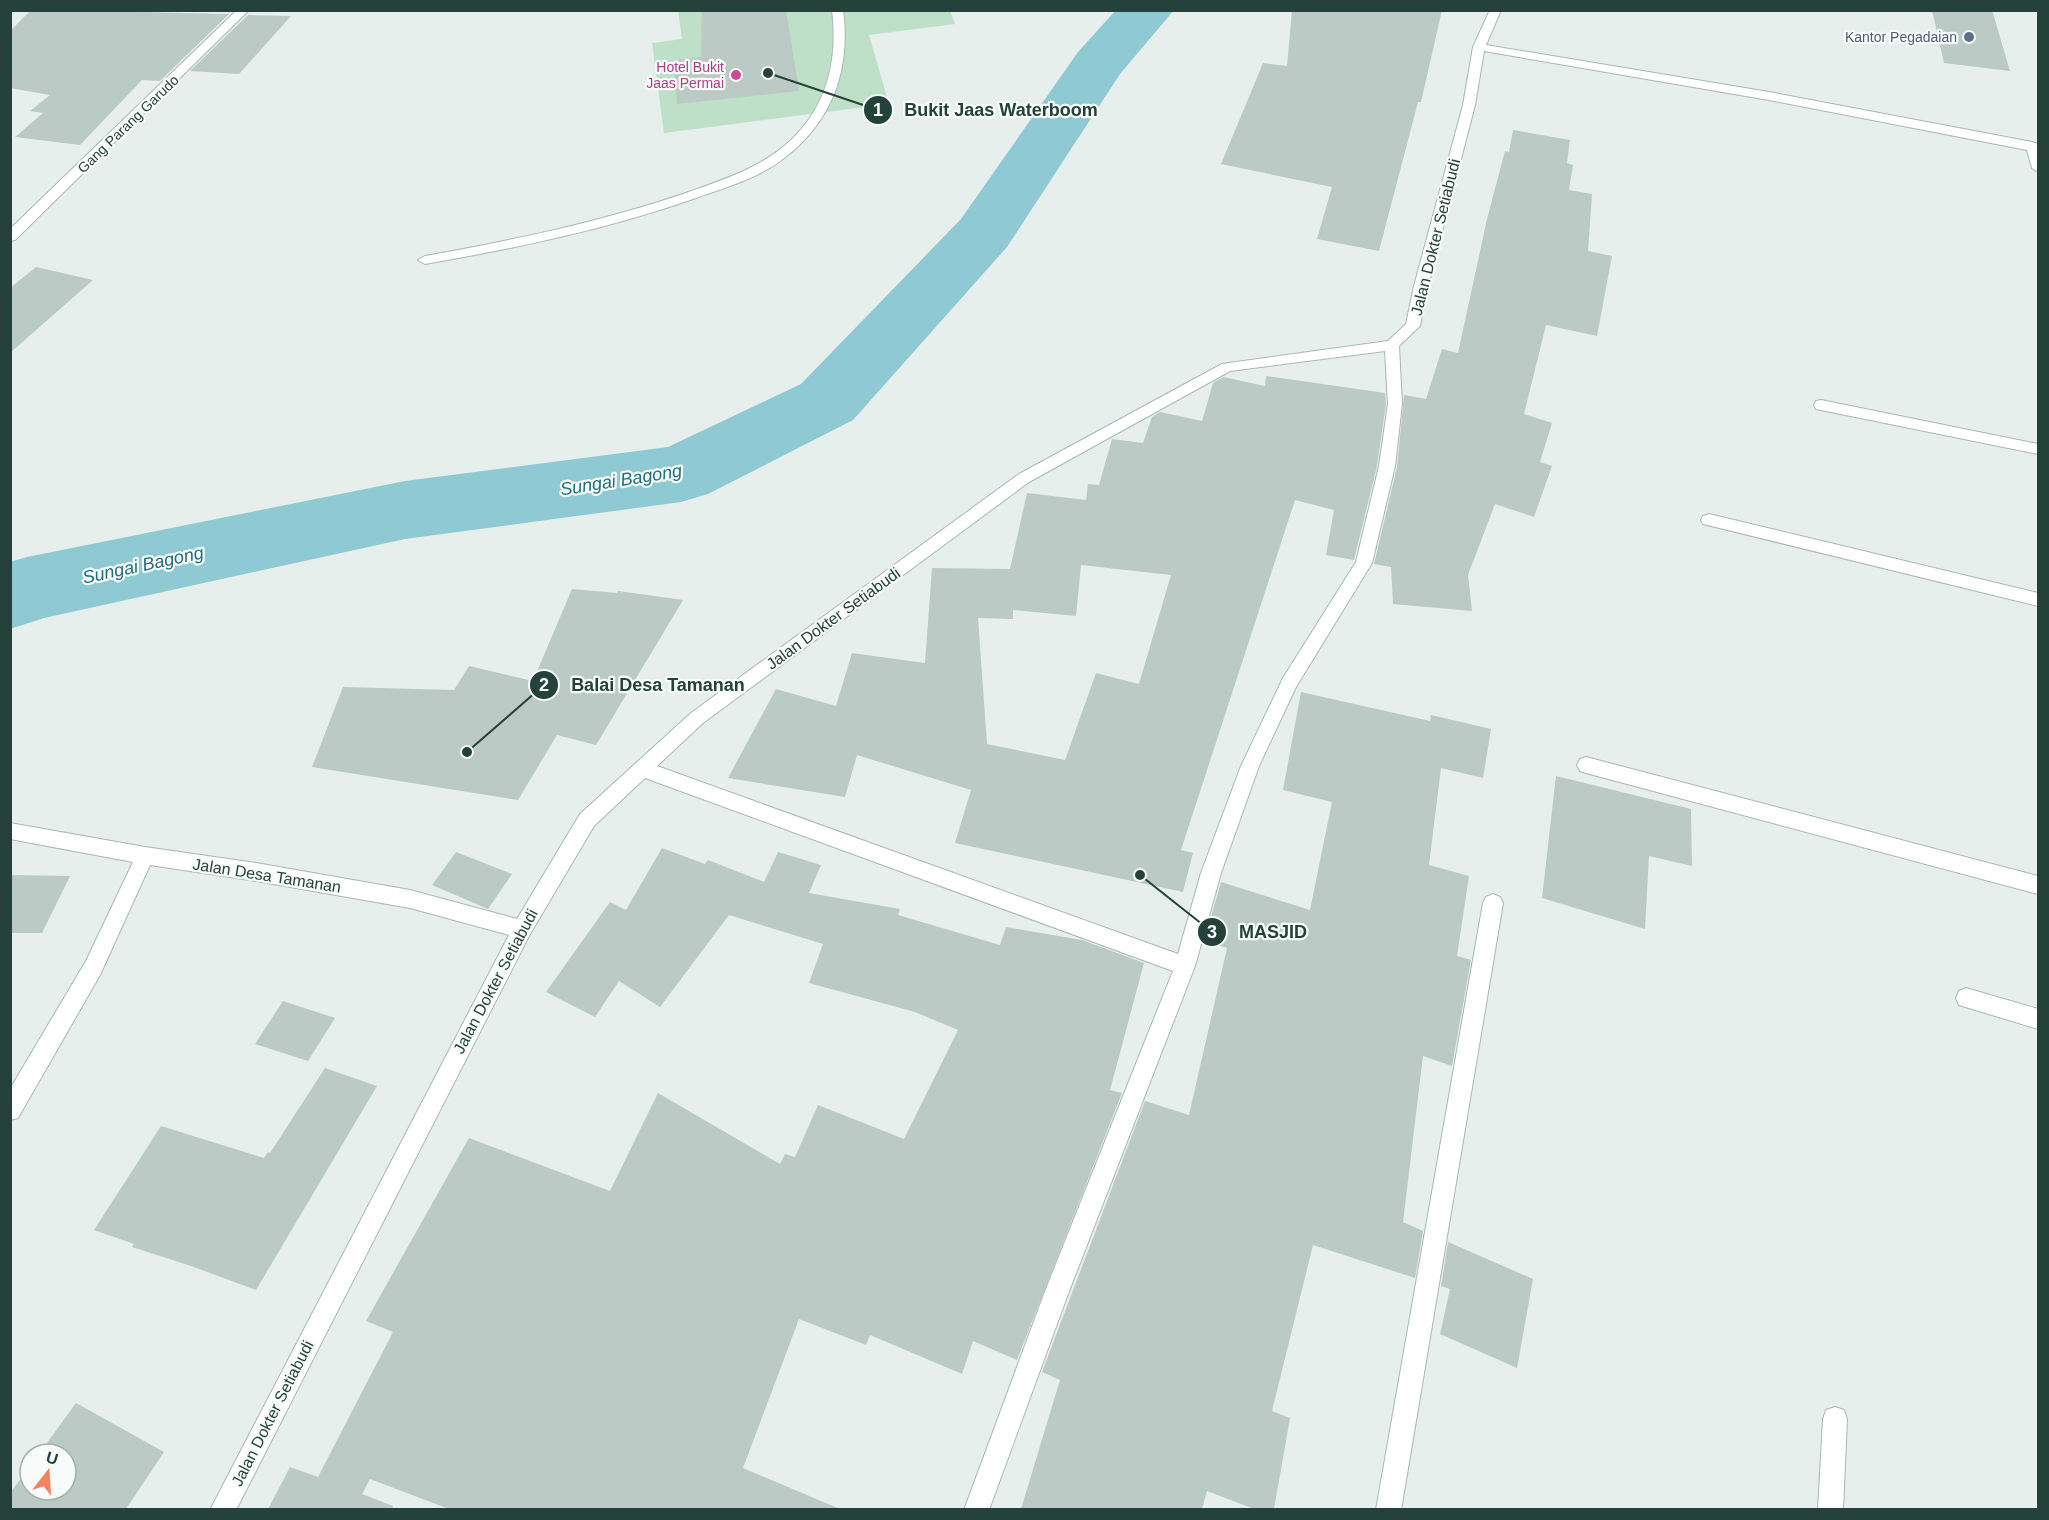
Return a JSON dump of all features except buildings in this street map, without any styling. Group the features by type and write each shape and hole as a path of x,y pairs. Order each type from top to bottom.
{"street":[{"name":"Gang Parang Garudo","path":"10,237 244,10"},
{"path":"425,260 501,247 653,209 758,170 788,149 816,122 836,81 840,58 837,10"},
{"name":"Jalan Dokter Setiabudi","path":"222,1509 522,928 587,820 697,718 1024,478 1227,367 1392,345 1413,326 1421,286 1469,105 1479,47 1496,10"},
{"path":"1479,47 1769,96 2035,147 2038,168"},
{"path":"976,1509 1060,1283 1185,966 1211,873 1250,765 1289,683 1364,563 1387,466 1395,404 1392,345"},
{"path":"1821,405 2038,449"},
{"path":"1709,520 2038,600"},
{"path":"1586,765 2038,885"},
{"path":"644,769 1185,966"},
{"name":"Jalan Desa Tamanan","path":"10,831 145,856 256,872 410,899 522,928"},
{"path":"10,1110 93,968 145,856"},
{"path":"1388,1509 1493,903"},
{"path":"1966,998 2038,1019"},
{"path":"1830,1509 1835,1419"}],"green space":[{"path":"950,10 955,24 869,35 889,104 664,133 652,43 682,39 678,11"}],"waterway":[{"name":"Sungai Bagong","path":"10,597 27,589 405,510 681,474 827,402 984,233 1098,64 1147,10"}],"place":[{"name":"Kantor Pegadaian","path":"1969,37"},
{"name":"Bukit Jaas Waterboom","path":"768,73"},
{"name":"Hotel Bukit Jaas Permai","path":"736,75"},
{"name":"Balai Desa Tamanan","path":"467,752"},
{"name":"MASJID","path":"1140,875"}]}
